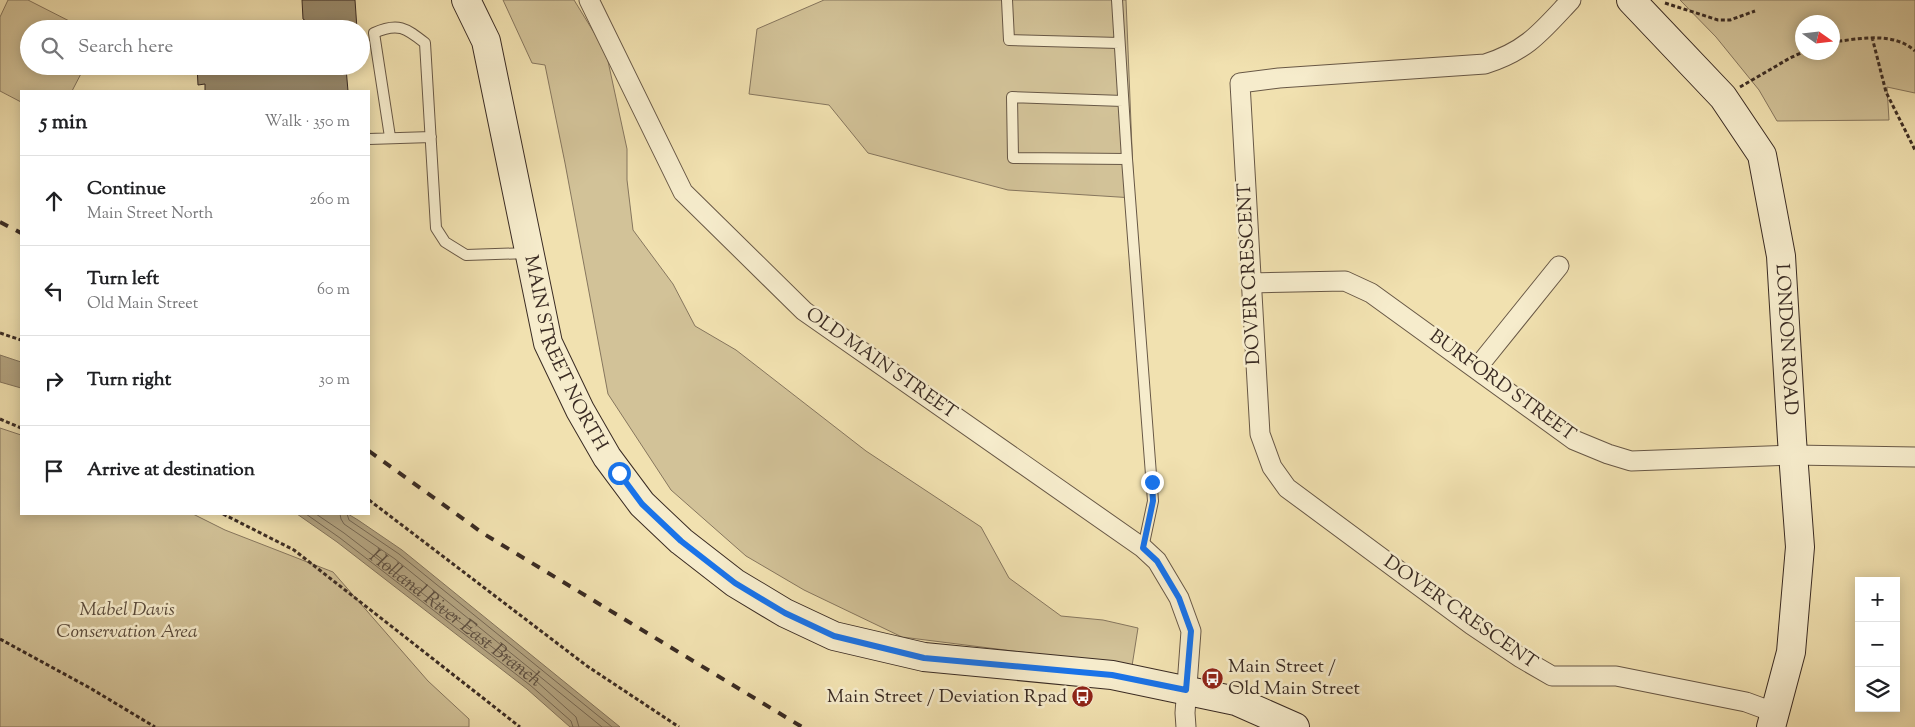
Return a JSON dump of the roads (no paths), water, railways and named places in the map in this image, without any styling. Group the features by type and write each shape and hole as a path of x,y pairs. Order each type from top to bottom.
{"main road":[{"name":"MAIN STREET NORTH","path":"466,0 486,41 548,342 580,410 607,457 642,504 681,541 735,583 785,613 834,636 924,658 1112,675 1236,701 1295,727"},
{"name":"LONDON ROAD","path":"1631,0 1723,97 1762,155 1781,256 1800,547 1791,652 1774,720"}],"street":[{"name":"OLD MAIN STREET","path":"589,0 683,192 804,311 1143,548 1157,561 1179,598 1191,631 1186,690 1186,727"},
{"name":"DOVER CRESCENT","path":"1571,0 1535,38 1519,50 1485,64 1279,78 1240,83 1260,434 1272,467 1287,488 1472,625 1521,658 1550,683 1616,676 1746,702 1774,720"},
{"path":"1476,369 1559,266"},
{"name":"BURFORD STREET","path":"1250,283 1345,281 1371,293 1574,440 1608,454 1631,460 1793,455 1915,458"}],"lane":[{"path":"1007,0 1009,40 1119,42"},
{"path":"1117,0 1126,159 1153,501 1143,548"},
{"path":"390,137 374,33 385,28 407,29 425,43 436,228 445,242 466,255 530,254"},
{"path":"1122,101 1012,97 1013,158 1126,159"},
{"path":"370,139 430,137"}],"water":[{"path":"0,355 20,362 20,388 0,382"},
{"name":"Holland River East Branch","path":"298,515 350,515 358,520 402,550 620,727 570,727 527,689 337,542"}],"railway":[{"path":"0,222 20,232"},
{"path":"370,452 484,534 802,727"}],"place":[{"name":"Main Street / Old Main Street","path":"1212,678"},
{"name":"Main Street / Deviation Rpad","path":"1083,697"}],"park label":[{"name":"Mabel Davis Conservation Area","path":"127,621"}]}
